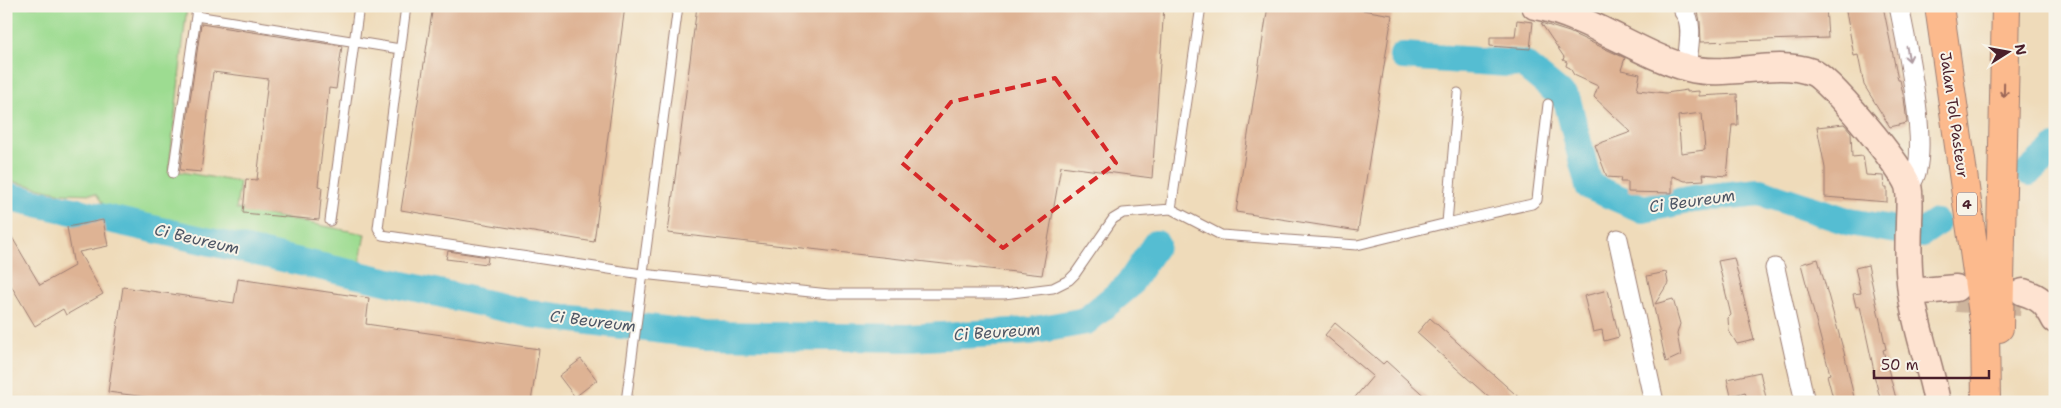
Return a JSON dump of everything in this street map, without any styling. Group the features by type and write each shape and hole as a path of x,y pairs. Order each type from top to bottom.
{"highway":[{"name":"Jalan Tol Pasteur","path":"1939,6 1985,328 1986,402"},
{"path":"1954,6 1999,324"},
{"path":"2001,402 1999,324 2006,6"}],"main road":[{"path":"1538,7 1576,12 1654,56 1687,59 1708,72 1787,67 1813,72 1839,96 1895,162 1906,183 1909,216 1908,256 1940,293 1937,402"},
{"path":"2022,298 2038,306 2054,319"}],"street":[{"path":"1899,6 1917,112 1911,166 1906,183"},
{"path":"1684,9 1676,16 1680,46 1687,59"},
{"path":"1618,239 1654,402"},
{"path":"1775,268 1805,402"}],"lane":[{"path":"172,173 197,6"},
{"path":"330,221 359,6"},
{"path":"406,6 378,228 382,235 642,274 829,294 1014,293 1053,288 1069,280 1075,274 1103,230 1113,219 1123,213 1171,209 1221,235 1357,245 1532,204 1537,200 1548,104"},
{"path":"627,399 678,6"},
{"path":"1171,209 1201,6"},
{"path":"196,16 400,49"},
{"path":"1447,223 1458,93"}],"highlighted area":[{"path":"1055,78 1116,163 1003,248 902,163 951,102"}],"green space":[{"path":"6,6 187,6 169,170 240,182 236,209 365,234 359,266 404,276 403,281 256,258 221,245 186,246 156,234 105,207 96,194 62,193 6,180"}],"building":[{"path":"433,6 625,6 594,242 401,210"},
{"path":"697,6 1164,6 1152,178 1061,166 1042,275 668,233"},
{"path":"1268,6 1339,6 1392,15 1358,231 1236,212"},
{"path":"1697,6 1826,6 1828,38 1701,42"},
{"path":"1845,6 1883,6 1898,80 1900,80 1904,98 1907,123 1890,127 1864,85 1858,55 1854,56"},
{"path":"1517,20 1533,22 1530,49 1490,46 1490,37 1515,37"},
{"path":"1541,23 1569,32 1625,58 1621,70 1640,74 1637,90 1666,93 1687,90 1687,92 1699,91 1699,96 1737,94 1738,125 1732,125 1727,176 1703,174 1704,180 1685,181 1672,176 1672,193 1628,192 1628,182 1620,182 1621,178 1607,177 1595,145 1631,132 1594,97 1598,86 1574,75 1570,68 1566,66 1567,62 1563,60 1564,57","holes":["1702,113 1705,150 1681,153 1678,116"]},
{"path":"201,24 342,46 336,89 329,88 318,186 322,187 319,220 243,213 246,179 257,180 268,79 213,72 201,172 180,170"},
{"path":"1844,124 1851,132 1852,157 1863,156 1866,175 1883,176 1884,188 1887,188 1887,202 1825,197 1825,168 1817,127"},
{"path":"103,220 108,246 79,252 103,294 66,315 63,309 35,326 6,277 6,227 40,285 74,266 67,227"},
{"path":"448,251 488,257 487,264 446,259"},
{"path":"1734,258 1754,340 1737,344 1729,331 1728,318 1731,315 1718,261"},
{"path":"1818,259 1844,352 1855,402 1834,402 1827,375 1830,374 1801,264"},
{"path":"1868,265 1886,349 1883,350 1897,402 1881,402 1860,306 1856,307 1853,294 1861,293 1855,268"},
{"path":"1666,272 1668,283 1655,304 1673,299 1680,324 1677,334 1681,355 1666,362 1647,276"},
{"path":"238,279 369,298 366,324 539,349 531,402 183,402 108,392 123,287 234,303"},
{"path":"1608,290 1619,337 1604,341 1602,330 1593,332 1584,296"},
{"path":"1430,318 1524,402 1494,402 1417,333"},
{"path":"1335,323 1383,364 1386,361 1431,402 1351,402 1373,376 1325,335"},
{"path":"581,359 597,380 575,397 559,376"},
{"path":"1760,372 1767,402 1748,402 1745,392 1731,396 1727,379"}],"waterway":[{"name":"Ci Beureum","path":"1403,56 1523,64 1567,100 1589,186 1643,209 1693,199 1760,192 1850,222 1920,234 1936,223"},
{"name":"Ci Beureum","path":"2029,172 2055,149"},
{"name":"Ci Beureum","path":"6,196 532,314 705,335 908,338 1030,331 1086,321 1128,286 1156,244"}],"tunnel":[{"path":"1956,299 2022,303"}]}
